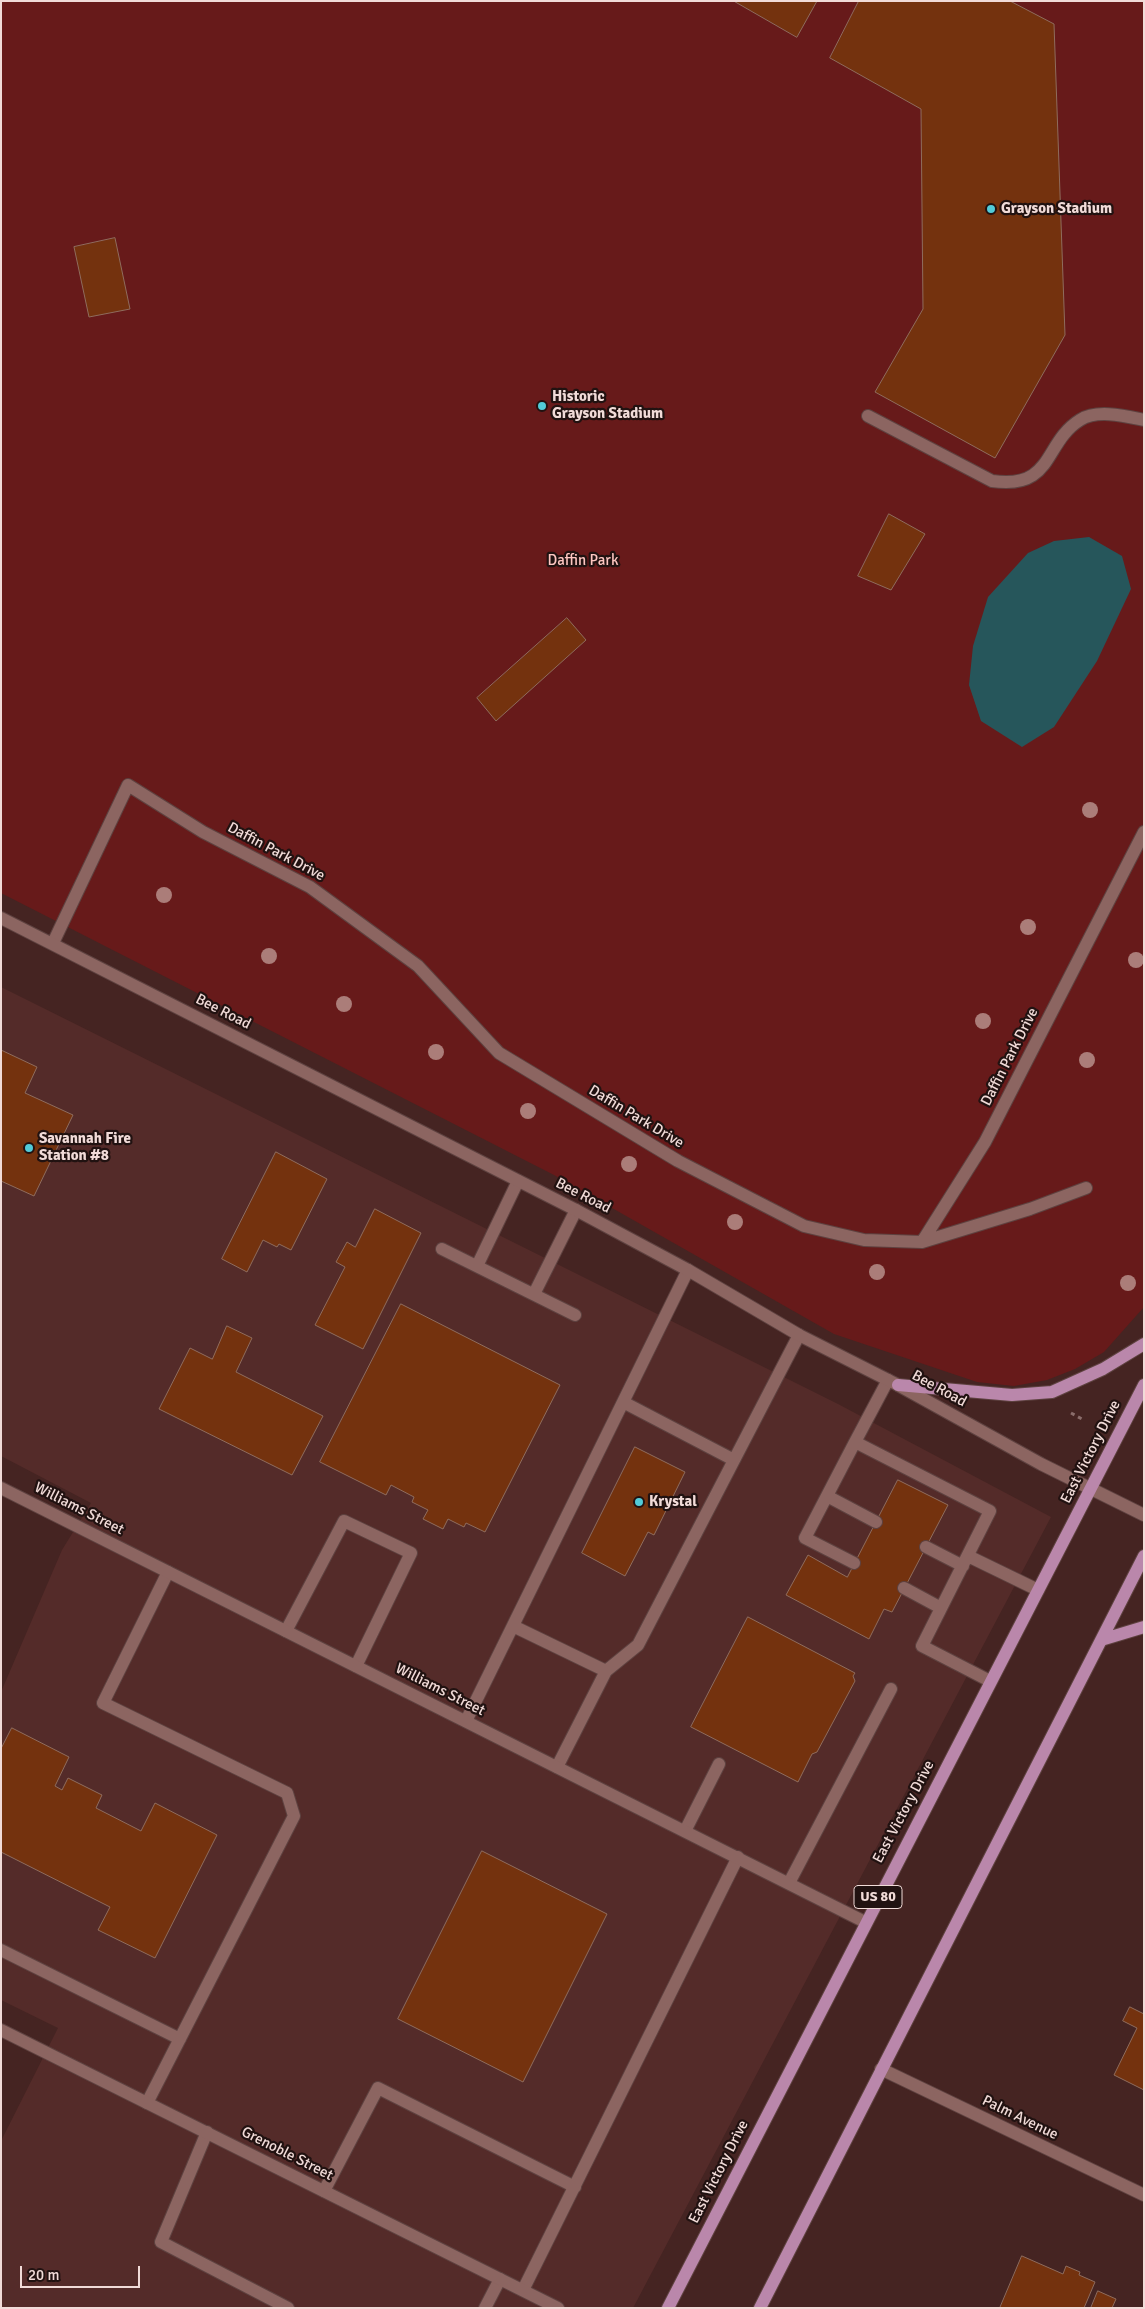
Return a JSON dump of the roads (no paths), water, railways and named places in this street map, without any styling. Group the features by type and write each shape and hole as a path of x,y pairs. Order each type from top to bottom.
{"main road":[{"path":"893,1383 1012,1395 1052,1392 1103,1369 1144,1344"},
{"name":"East Victory Drive","path":"668,2308 865,1922 1144,1385"},
{"path":"760,2308 1144,1556"},
{"path":"1101,1640 1144,1627"}],"street":[{"path":"868,416 992,480 1008,483 1026,478 1041,470 1063,437 1080,420 1097,416 1121,415 1144,420"},
{"name":"Daffin Park Drive","path":"53,943 128,785 203,832 310,887 418,966 499,1053 678,1160 804,1226 864,1240 922,1242 985,1142 1144,832"},
{"name":"Bee Road","path":"1,918 576,1210 688,1270 799,1335 893,1383 1041,1464 1144,1515"},
{"path":"477,1266 518,1181"},
{"path":"922,1242 1030,1209 1086,1188"},
{"path":"534,1294 576,1210"},
{"path":"442,1249 575,1314"},
{"path":"466,1721 688,1270"},
{"path":"557,1767 606,1671 638,1645 799,1335"},
{"path":"854,1563 805,1538 855,1442 893,1383"},
{"path":"623,1402 734,1460"},
{"path":"855,1442 990,1511 922,1646 990,1681"},
{"name":"Williams Street","path":"1,1488 865,1922"},
{"path":"827,1496 876,1522"},
{"path":"286,1631 344,1521 411,1553 356,1666"},
{"path":"926,1547 1038,1590"},
{"path":"147,2103 294,1816 287,1793 103,1703 168,1572"},
{"path":"904,1588 941,1608"},
{"path":"513,1626 606,1671"},
{"path":"789,1883 890,1689"},
{"path":"685,1831 719,1764"},
{"path":"523,2290 738,1858"},
{"path":"1,1950 180,2040"},
{"name":"Grenoble Street","path":"1,2030 558,2308"},
{"name":"Palm Avenue","path":"881,2069 1144,2195"},
{"path":"324,2191 378,2088 575,2187"},
{"path":"207,2132 161,2242 288,2308"},
{"path":"485,2308 500,2279"}],"water":[{"path":"1089,537 1122,556 1131,589 1097,661 1054,727 1022,747 981,721 969,685 973,646 988,597 1028,553 1054,541"}],"place":[{"name":"Grayson Stadium","path":"991,209"},
{"name":"Historic Grayson Stadium","path":"542,406"},
{"name":"Savannah Fire Station #8","path":"29,1148"},
{"name":"Krystal","path":"639,1502"}],"park label":[{"name":"Daffin Park","path":"583,561"}]}
